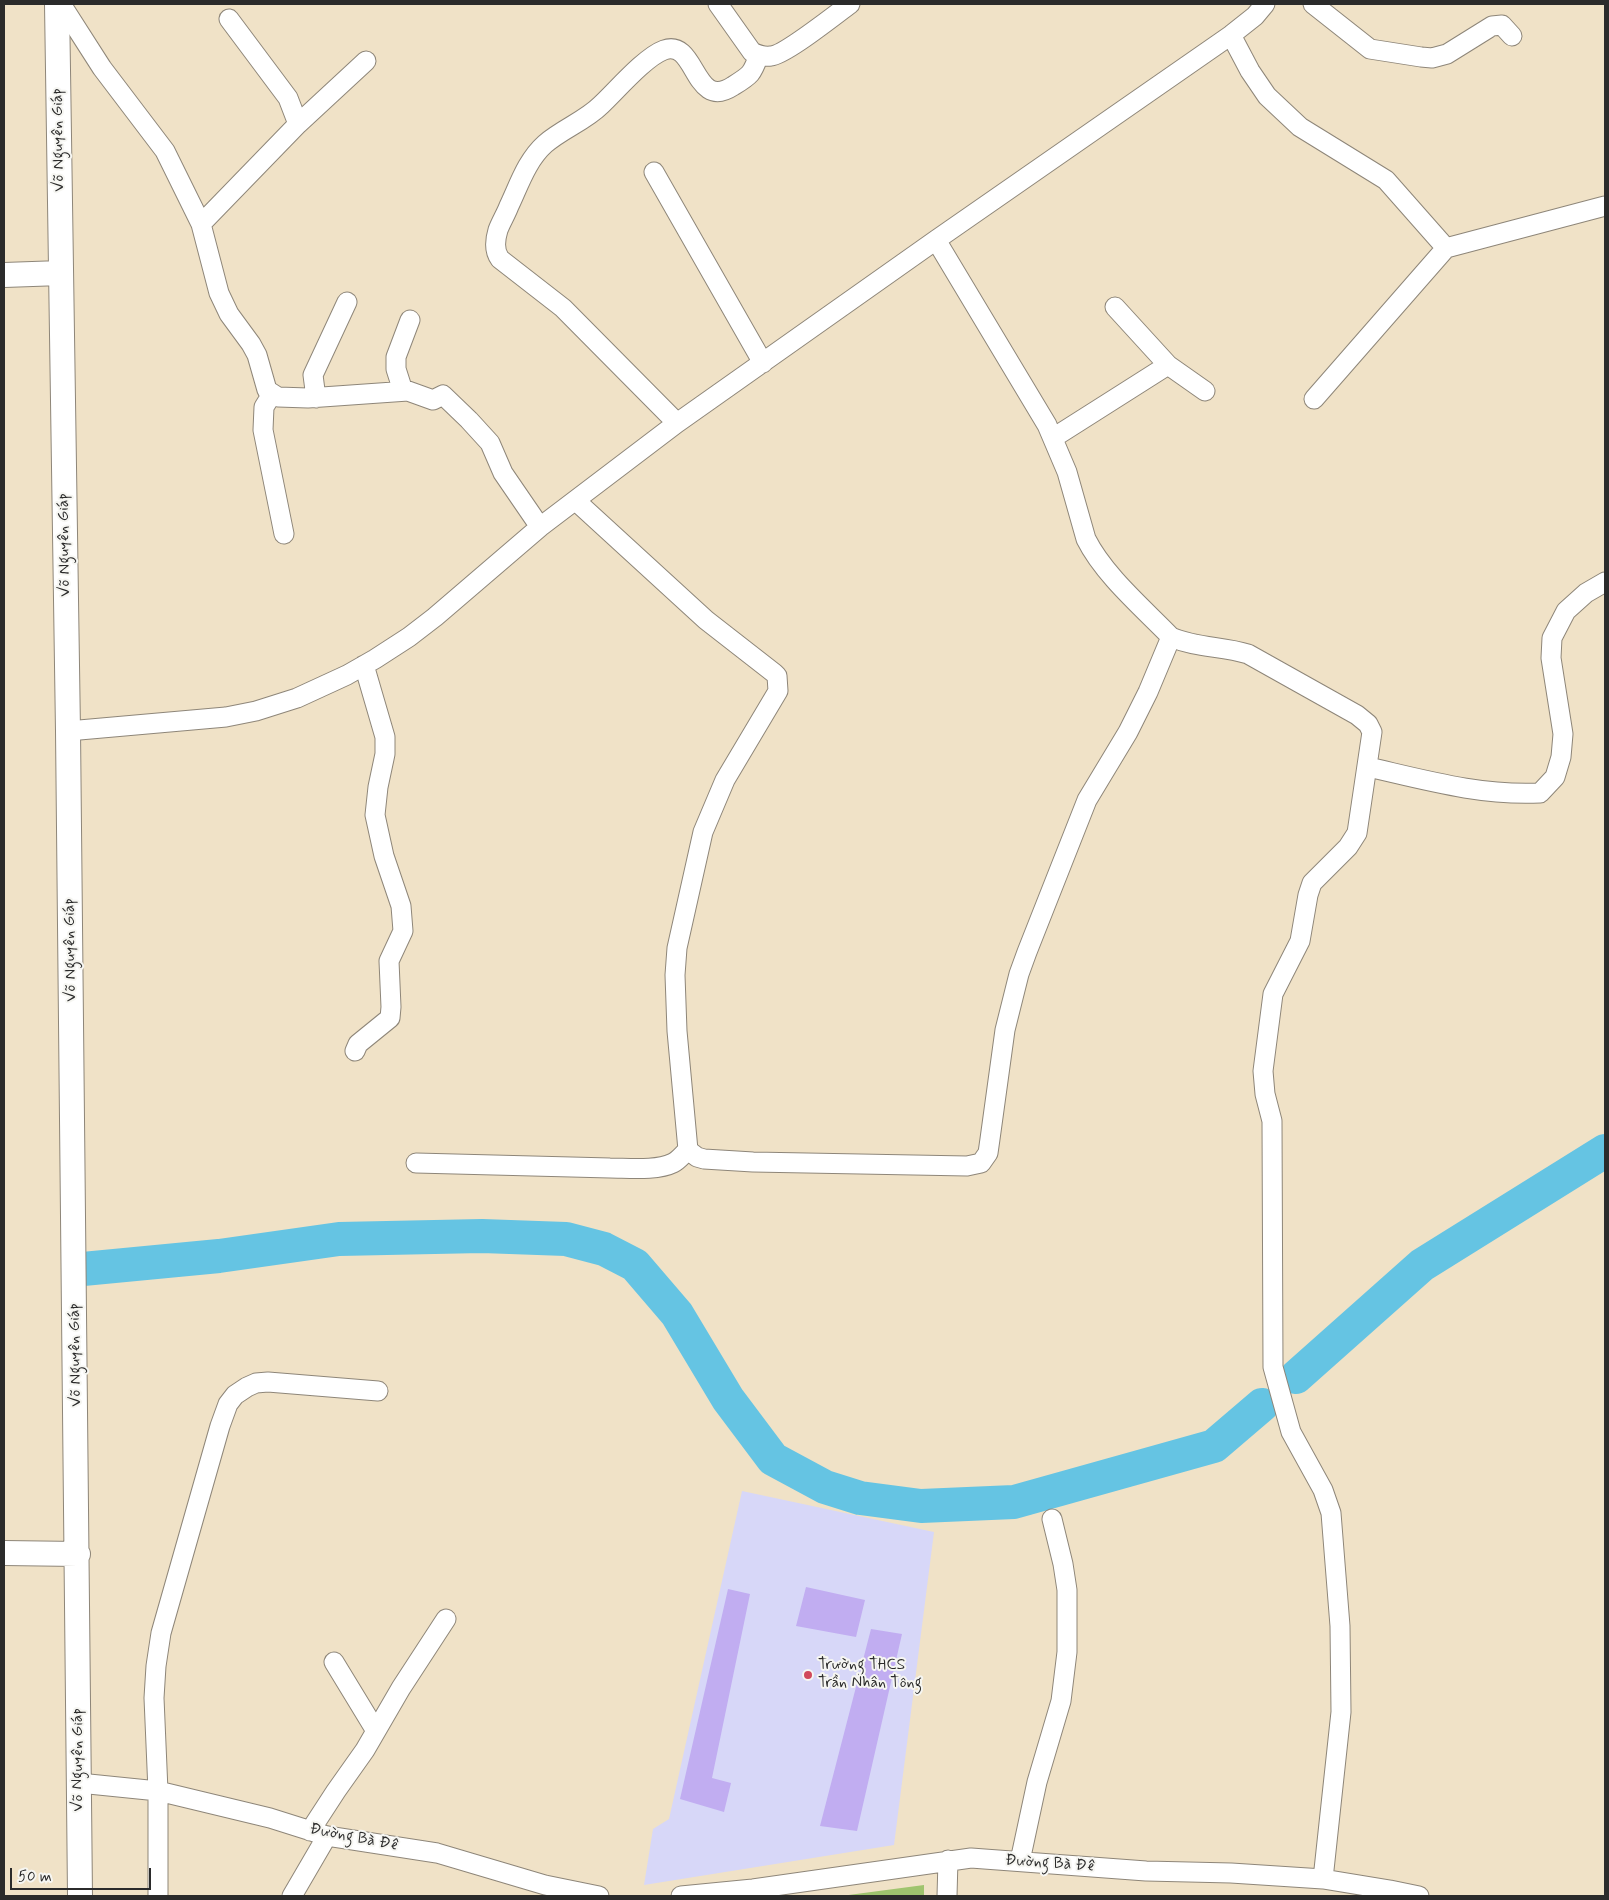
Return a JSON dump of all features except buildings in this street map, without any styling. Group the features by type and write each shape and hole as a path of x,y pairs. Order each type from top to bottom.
{"main road":[{"name":"Võ Nguyên Giáp","path":"59,4 78,1554 80,1896"},
{"path":"4,276 61,273"},
{"path":"4,1553 78,1554"}],"street":[{"path":"59,4 102,68 165,151 201,224 219,293 229,314 251,344 267,390 278,397 316,398 408,391 433,400 443,395 470,420 490,443 503,473 540,527"},
{"path":"718,4 752,52 759,55 776,55 850,4"},
{"path":"68,730 226,717 256,711 298,698 364,665 422,627 540,527 677,423 1231,35 1255,16 1265,4"},
{"path":"1312,4 1364,46 1376,51 1421,57 1440,57 1492,26 1502,25 1512,36"},
{"path":"229,19 288,98 298,124"},
{"path":"1231,35 1250,71 1268,96 1300,127 1386,180 1446,248"},
{"path":"677,423 563,308 500,260 495,248 498,230 527,167 544,145 591,114 637,70 662,50 676,49 684,54 707,88 717,93 725,91 750,75 759,55"},
{"path":"201,224 298,124 366,61"},
{"path":"654,172 763,362"},
{"path":"1314,399 1446,248 1605,206"},
{"path":"936,240 1035,404 1068,472 1086,539 1091,548 1122,586 1171,637 1193,645 1248,654 1357,715 1368,724 1372,732 1357,833 1348,847 1312,882 1300,941 1273,994 1263,1071 1264,1094 1272,1121 1273,1367 1291,1432 1324,1490 1333,1521 1340,1626 1341,1712 1323,1879"},
{"path":"316,398 313,375 347,302"},
{"path":"1114,307 1168,365 1204,391"},
{"path":"403,391 396,369 396,357 410,320"},
{"path":"1053,438 1168,365"},
{"path":"272,394 264,407 262,416 263,430 284,534"},
{"path":"576,501 706,620 774,673 777,676 779,686 772,703 724,780 709,815 699,844 680,933 675,975 677,1030 688,1150 696,1157 704,1159 753,1162 967,1166 981,1163 985,1159 990,1139 1008,1014 1027,952 1087,800 1128,732 1148,692 1171,637"},
{"path":"1368,767 1462,788 1512,794 1540,793 1555,777 1561,757 1563,734 1551,658 1552,638 1566,611 1586,593 1605,582"},
{"path":"355,1051 358,1044 390,1018 389,961 403,931 401,906 384,856 376,815 378,787 386,754 385,737 364,665"},
{"path":"416,1163 641,1168 674,1163 688,1150"},
{"path":"158,1896 158,1791 154,1698 160,1633 221,1420 228,1404 235,1395 247,1387 268,1382 378,1391"},
{"path":"1020,1861 1037,1782 1061,1701 1067,1652 1067,1590 1052,1519"},
{"path":"292,1896 336,1791 365,1750 401,1688 446,1619"},
{"path":"334,1662 376,1731"},
{"name":"Đường Bà Đê","path":"79,1783 158,1791 270,1818 319,1833 437,1853 545,1885 599,1896"},
{"name":"Đường Bà Đê","path":"681,1896 753,1893 948,1860 971,1858 1146,1872 1323,1879 1389,1893 1419,1896"},
{"path":"947,1896 948,1860"}],"shaded area":[{"name":"Trường THCS Trần Nhân Tông","path":"742,1491 934,1532 894,1845 644,1885 653,1829 669,1819"}],"green space":[{"path":"924,1885 924,1896 841,1896"}],"waterway":[{"path":"1296,1377 1422,1265 1605,1151"},
{"path":"83,1269 219,1256 339,1239 482,1236 566,1239 604,1249 635,1265 677,1314 728,1399 773,1459 825,1487 860,1498 921,1506 1014,1502 1214,1446 1262,1405"}],"place":[{"name":"Trường THCS Trần Nhân Tông","path":"808,1675"}]}
